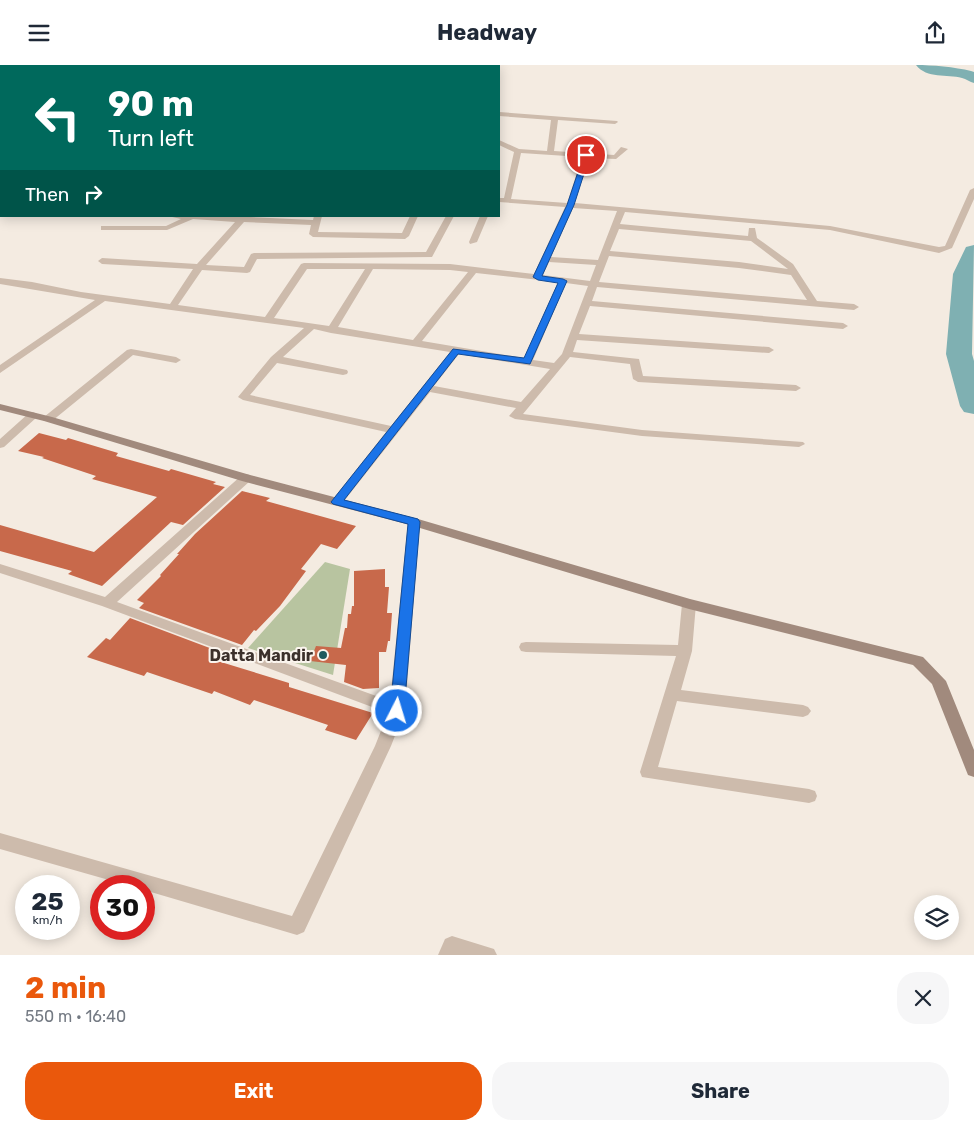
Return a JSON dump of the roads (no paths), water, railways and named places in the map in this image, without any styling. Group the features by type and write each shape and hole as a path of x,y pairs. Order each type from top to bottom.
{"street":[{"path":"500,114 615,122"},
{"path":"550,153 555,118"},
{"path":"500,142 518,151 616,157 624,149"},
{"path":"518,151 503,200 830,228 939,250 948,248 974,190"},
{"path":"538,277 570,205 586,155"},
{"path":"622,209 567,354 515,416 642,433 799,444"},
{"path":"104,228 167,228 192,217 241,220 317,220 313,234 404,236 414,217"},
{"path":"102,261 247,270 254,257 429,255 449,217"},
{"path":"473,242 484,217"},
{"path":"173,307 199,267 241,220"},
{"path":"751,221 753,239"},
{"path":"616,226 753,239 790,265 813,302"},
{"path":"606,253 739,265 794,273"},
{"path":"546,259 602,263"},
{"path":"268,319 304,265 450,267 563,281 854,307"},
{"path":"330,330 371,266"},
{"path":"416,343 474,270"},
{"path":"0,281 103,298 268,319 557,367"},
{"path":"527,362 563,281"},
{"path":"0,370 103,298"},
{"path":"587,303 842,327"},
{"path":"312,326 275,359 243,397 393,429"},
{"path":"573,337 769,350"},
{"path":"337,502 456,351"},
{"path":"48,419 131,352 176,360"},
{"path":"567,354 635,361 638,379 796,389"},
{"path":"275,359 343,372"},
{"path":"427,388 524,406"},
{"path":"0,407 48,419 246,478 414,522 689,605 918,661 938,681 974,770"},
{"path":"0,445 33,415"},
{"path":"107,603 246,478"},
{"path":"0,841 297,926 383,746 397,711 414,522"},
{"path":"0,569 107,603 397,711"},
{"path":"689,605 685,651 648,771 809,796"},
{"path":"526,647 685,651"},
{"path":"672,695 803,711"},
{"path":"448,955 452,945 487,955"}],"waterway":[{"path":"923,65 939,72 966,74 974,78"},
{"path":"974,252 964,274 959,354 974,406"}],"place":[{"name":"Datta Mandir","path":"323,655"}]}
